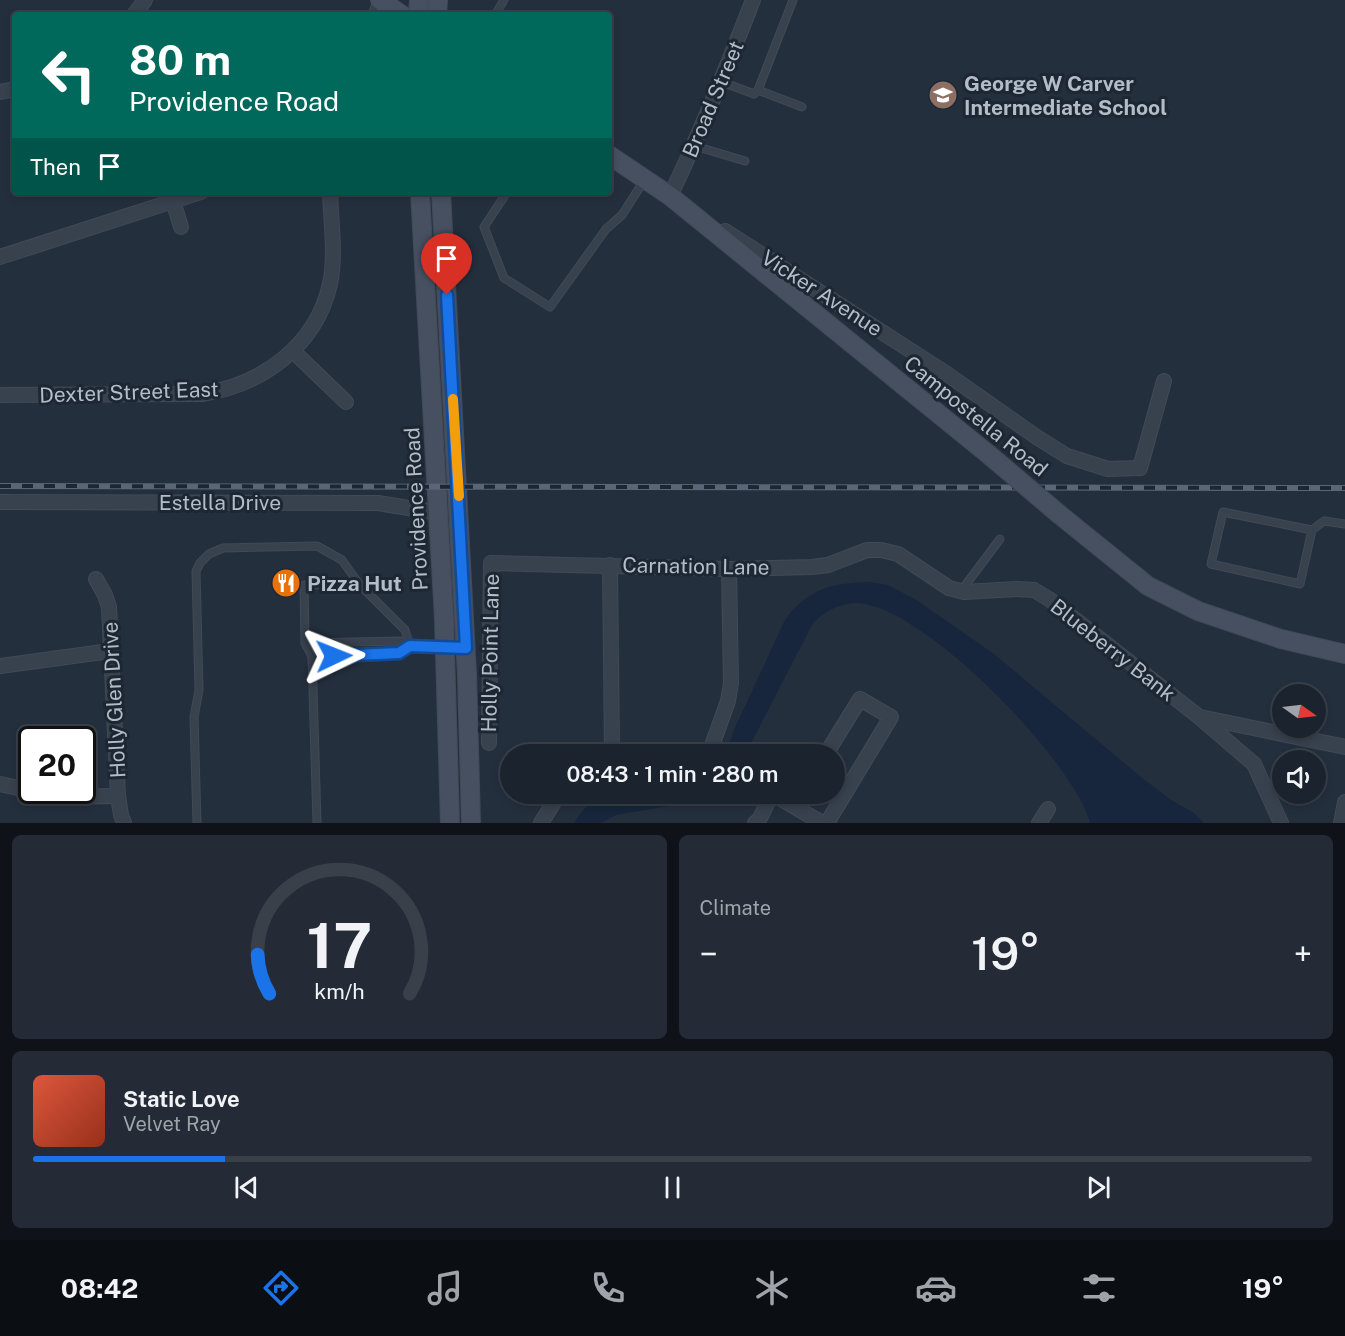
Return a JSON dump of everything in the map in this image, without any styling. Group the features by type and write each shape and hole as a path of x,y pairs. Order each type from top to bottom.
{"main road":[{"path":"379,0 397,12"},
{"name":"Campostella Road","path":"612,157 670,196 1148,586 1198,611 1281,639 1345,654"},
{"name":"Providence Road","path":"420,195 446,648 450,823"},
{"name":"Providence Road","path":"441,195 466,648 471,823"}],"street":[{"name":"Broad Street","path":"670,196 695,146 753,0"},
{"path":"0,257 192,195"},
{"name":"Dexter Street East","path":"0,395 202,394 226,391 274,368 293,351 312,326 321,309 329,285 332,265 330,195"},
{"name":"Vicker Avenue","path":"670,196 947,374 1038,438 1067,456 1088,464 1108,469 1140,468 1164,381"},
{"path":"173,201 181,227"},
{"path":"293,351 346,402"},
{"name":"Estella Drive","path":"0,502 369,502 396,504 439,513"},
{"name":"Carnation Lane","path":"491,563 729,569 828,565 867,550 882,550 898,554"},
{"name":"Blueberry Bank","path":"898,554 949,588 980,592 1034,590 1049,599 1198,716 1254,764 1281,823"},
{"name":"Holly Point Lane","path":"489,743 491,563"},
{"path":"610,565 612,744"},
{"path":"713,744 728,701 731,683 729,569"},
{"name":"Holly Glen Drive","path":"96,579 101,585 109,607 118,796 124,823"},
{"path":"0,666 110,651"},
{"path":"832,744 860,699 891,717 845,793"},
{"path":"1198,716 1345,747"},
{"path":"0,784 60,797 118,796"},
{"path":"1341,823 1345,802"},
{"path":"541,823 553,804"},
{"path":"758,822 767,804"},
{"path":"790,804 822,823"},
{"path":"827,823 838,804"},
{"path":"1039,823 1048,809"}],"lane":[{"path":"722,82 754,94 758,90 794,0"},
{"path":"758,90 802,107"},
{"path":"695,146 745,161"},
{"path":"505,195 484,227 504,278 550,307 606,229 622,215 645,179"},
{"path":"434,425 455,424"},
{"path":"1312,530 1223,512 1211,564 1300,584 1312,530 1324,521 1345,524"},
{"path":"961,591 1000,539"},
{"path":"197,823 194,717 199,690 196,571 200,563 210,554 223,548 309,544 325,549 342,560 359,584 405,630 410,646"},
{"path":"317,823 312,656 305,643 304,585 359,584"},
{"path":"305,643 400,641 410,646 466,648"},
{"path":"312,656 399,653 410,646"}],"water":[{"path":"870,582 888,585 915,599 994,654 1141,777 1171,800 1194,813 1204,823 1090,823 1078,796 1056,763 1027,727 992,690 956,657 919,630 885,610 857,603 833,608 813,623 751,744 729,744 785,620 812,594 844,584"},
{"path":"591,804 681,804 616,815 601,823 574,823"}],"railway":[{"path":"0,486 1345,488"}],"slow traffic":[{"path":"453,399 459,496"}],"place":[{"name":"George W Carver Intermediate School","path":"943,95"},
{"name":"Pizza Hut","path":"286,583"}],"route":[{"path":"334,656 399,653 410,646 466,648 447,295"}]}
